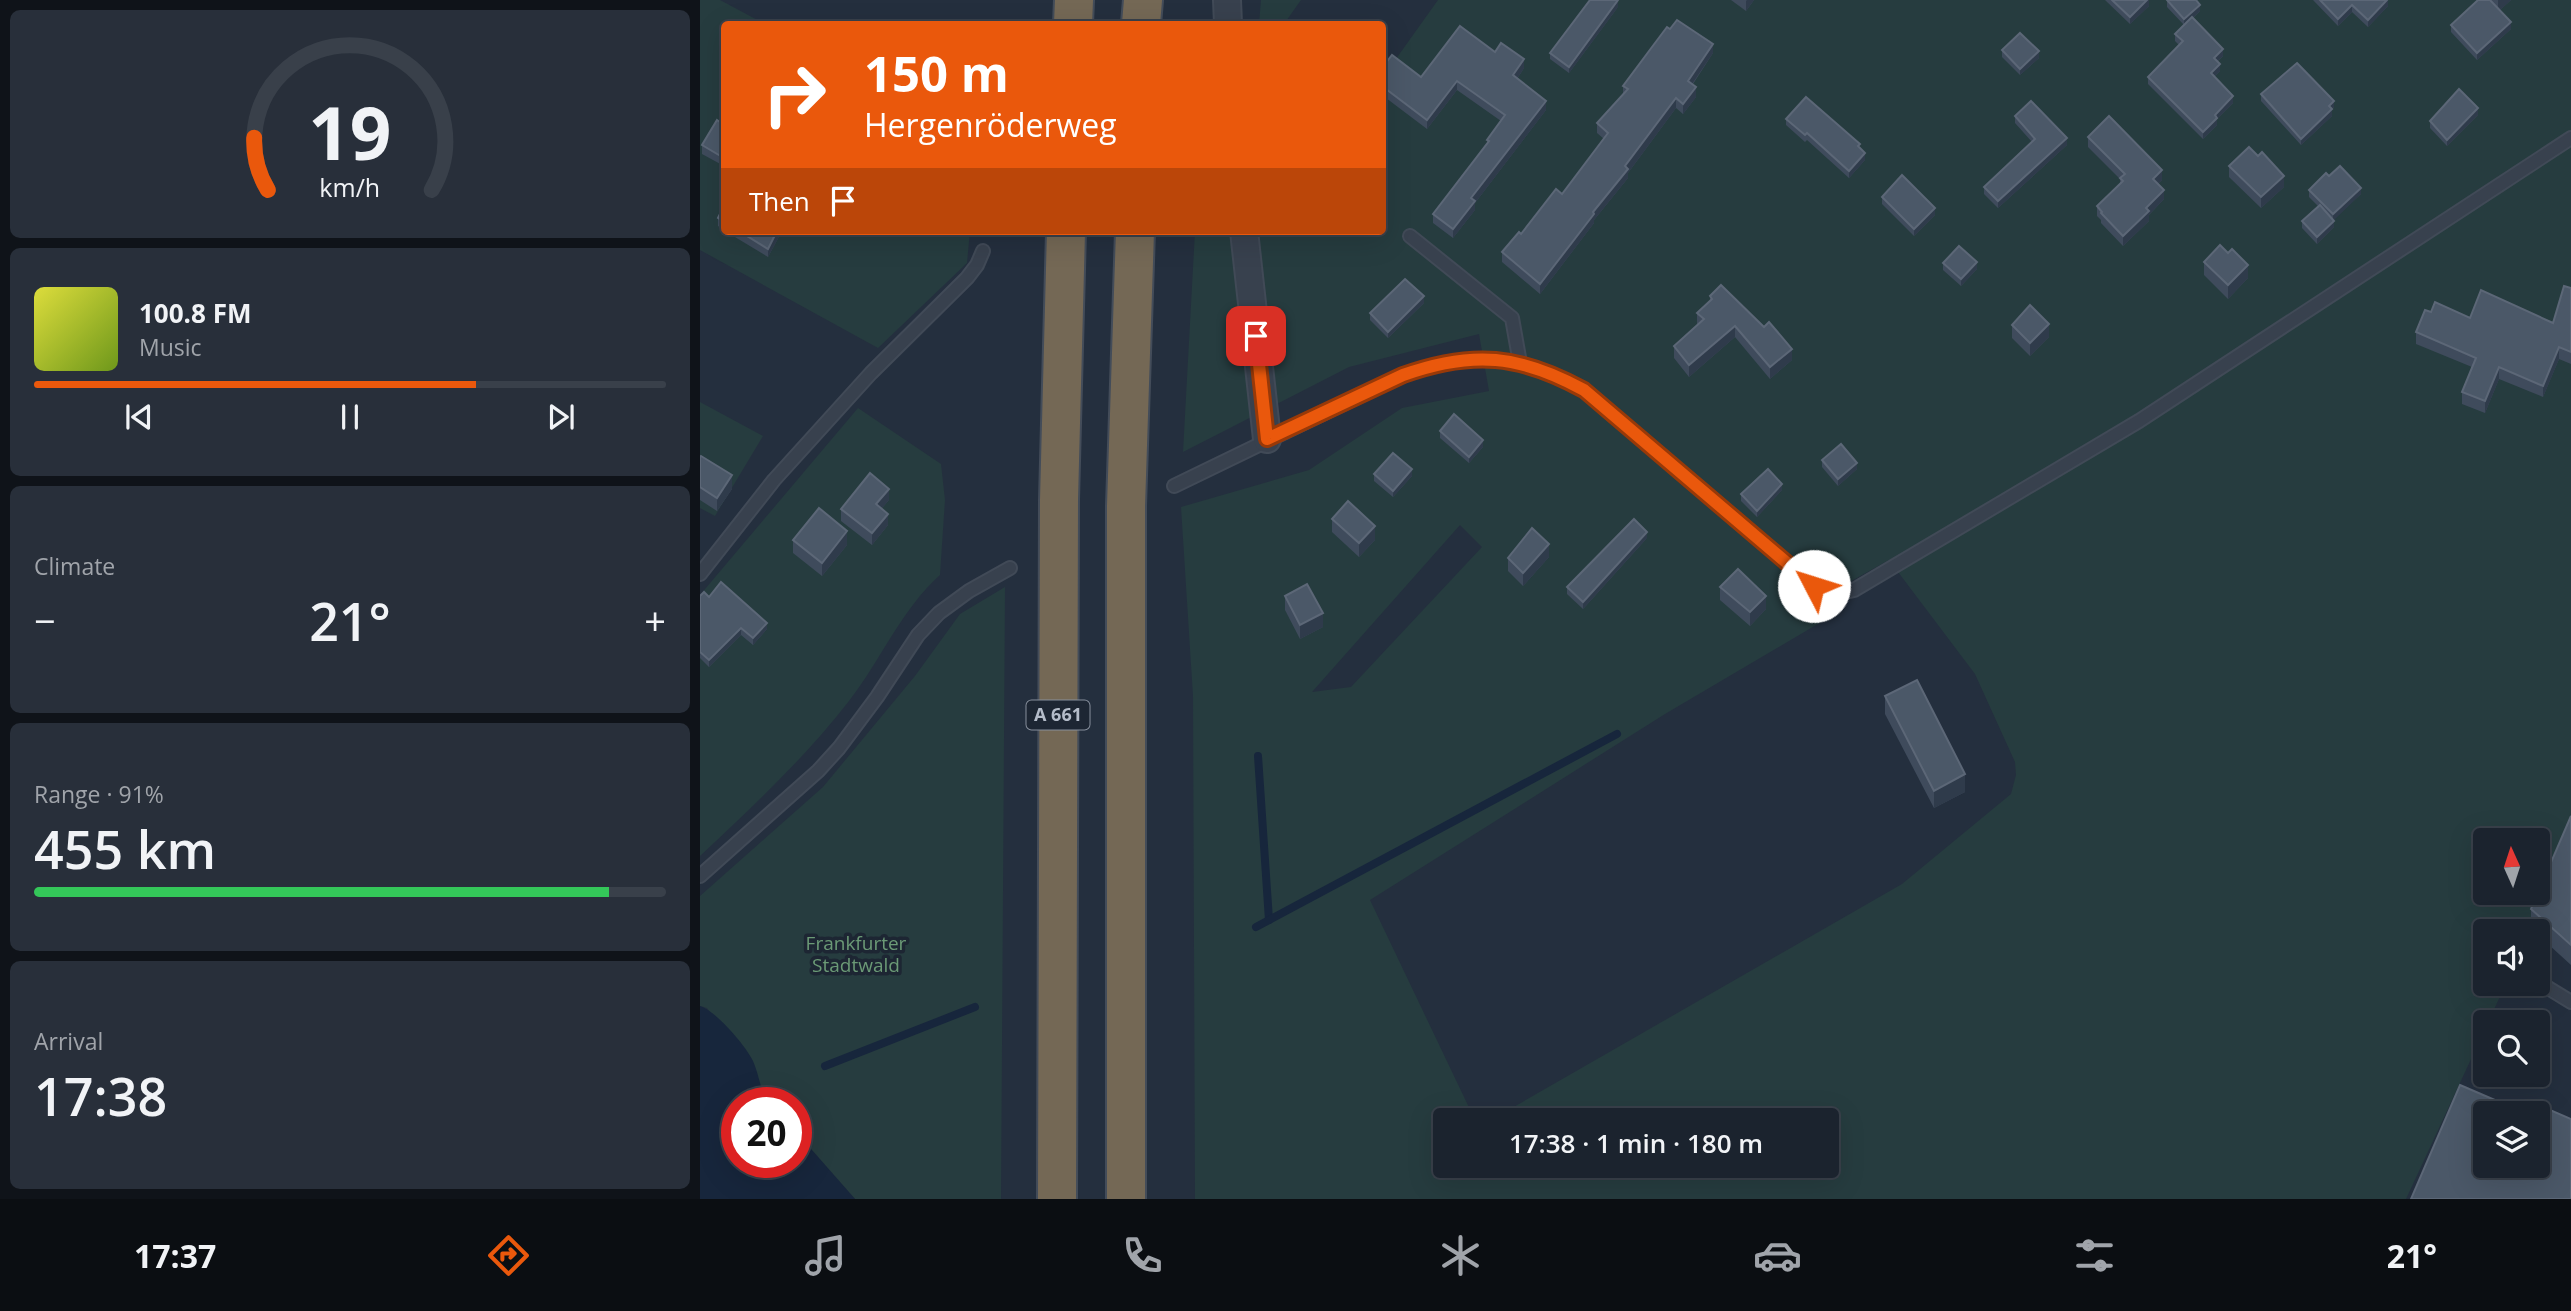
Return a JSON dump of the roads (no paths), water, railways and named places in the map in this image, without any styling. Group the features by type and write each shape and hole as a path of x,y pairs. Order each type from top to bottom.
{"highway":[{"path":"1073,21 1074,0"},
{"path":"1141,21 1143,0"},
{"name":"A 661","path":"1057,1199 1059,500 1066,235"},
{"path":"1126,1199 1126,506 1135,235"}],"street":[{"path":"1227,0 1228,21"},
{"path":"1244,235 1267,439"}],"lane":[{"path":"1174,486 1403,375 1455,360 1520,363 1553,373 1584,390 1814,586 1834,592 1854,590 2139,421 2571,138"},
{"path":"1410,236 1512,318 1520,363"},
{"path":"700,574 774,480 871,373 967,278 983,251"},
{"path":"700,876 790,798 832,756 877,697 918,635 939,613 969,591 1010,568"},
{"path":"2550,989 2571,1002"}],"water":[{"path":"700,1006 722,1022 744,1047 753,1061 762,1087 721,1087 721,1178 812,1178 812,1150 855,1199 700,1199"}],"waterway":[{"path":"1256,927 1617,734"},
{"path":"1258,756 1269,920"},
{"path":"825,1066 975,1007"}],"park label":[{"name":"Frankfurter Stadtwald","path":"856,954"}]}
